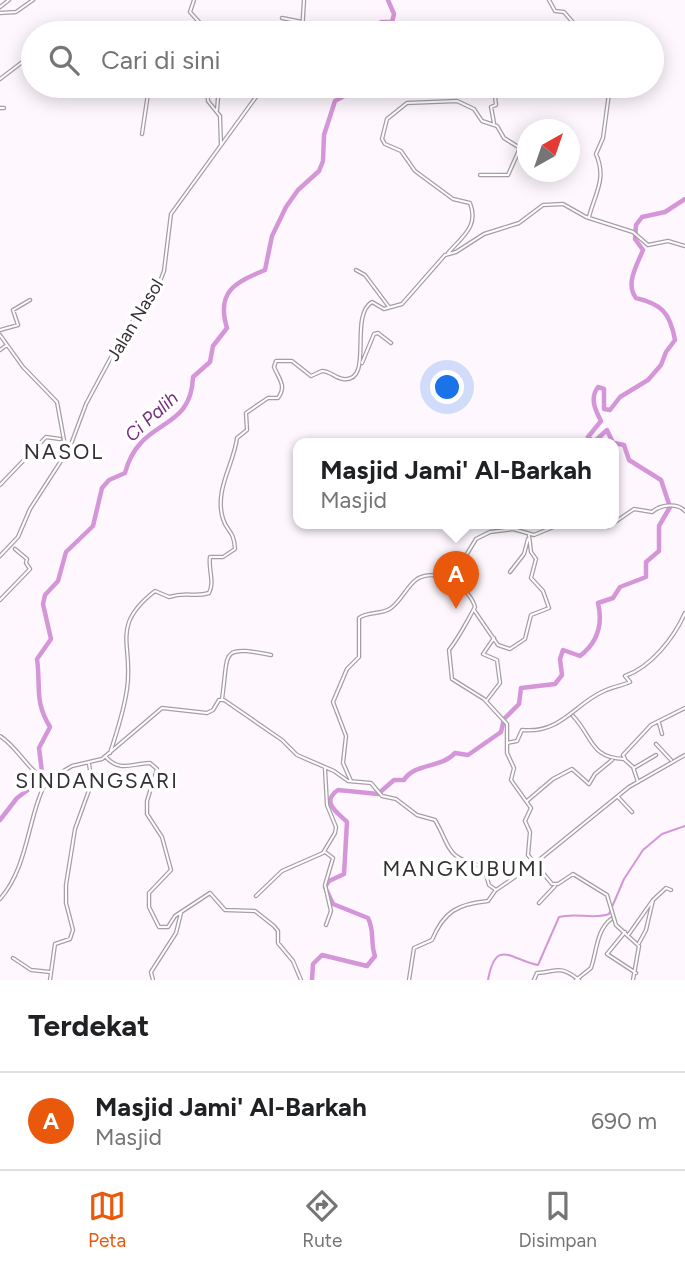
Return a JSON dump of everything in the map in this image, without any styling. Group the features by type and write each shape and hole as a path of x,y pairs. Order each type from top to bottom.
{"street":[{"path":"0,7 9,0"},
{"path":"0,13 20,10 33,0"},
{"path":"194,0 190,12 198,21"},
{"path":"303,21 304,0"},
{"path":"549,0 555,11 564,12 572,21"},
{"path":"282,18 298,21"},
{"path":"0,79 21,63"},
{"path":"142,134 147,98"},
{"path":"208,98 220,116 221,146"},
{"path":"217,111 218,98"},
{"name":"Jalan Nasol","path":"0,556 18,537 30,509 66,452 86,404 124,332 162,278 171,214 255,98"},
{"path":"480,175 507,176 520,151 519,146 504,138 494,124 491,107 496,105 495,98"},
{"path":"589,218 602,182 602,166 596,154 603,138 608,98"},
{"path":"361,364 360,323 363,310 372,302 381,309 405,302 473,224 475,216 470,203 453,199 416,172 401,151 385,144 382,139 385,122 404,104 457,101 476,111 482,121 494,124"},
{"path":"447,254 456,252 484,234 519,223 543,205 561,203 589,218 634,232 648,245 668,240 685,246"},
{"path":"356,270 365,275 389,308"},
{"path":"0,330 18,325 14,308 30,300"},
{"path":"110,752 122,720 127,689 129,667 125,653 128,619 155,591 169,597 182,592 198,596 209,593 212,583 208,572 210,557 223,556 235,549 233,532 223,519 223,479 236,450 237,438 247,430 244,418 247,411 268,398 276,399 282,392 282,380 275,369 275,363 290,360 310,376 322,371 345,379 354,374 361,364 374,334 378,333 391,343"},
{"path":"0,335 23,367 57,402 61,439 66,452"},
{"path":"0,350 8,344"},
{"path":"0,485 46,437 61,439"},
{"path":"619,519 632,509 652,512 660,506 670,506 680,507 685,511"},
{"path":"455,581 464,558 476,539 489,532 515,529 529,535 546,529"},
{"path":"510,572 524,554 529,535"},
{"path":"351,781 342,763 346,736 333,701 342,677 359,655 359,618 390,609 418,579 428,576 455,581 469,592 474,610 499,646 511,649 525,639 531,615 549,607 543,591 531,578 536,558 531,552 529,535"},
{"path":"0,600 30,569 26,563 27,559 15,549"},
{"path":"474,610 448,656 453,680 486,701 504,720 507,755 514,767 511,780 531,809 525,820 530,832 528,852 534,864 555,885"},
{"path":"507,744 517,741 522,730 542,728 572,715 602,691 630,682 625,676 642,669 674,633 685,613"},
{"path":"486,701 500,683 497,660 483,654 494,638"},
{"path":"0,899 9,887 27,844 46,780 68,768 105,756 162,708 206,713 222,700 228,659 232,652 239,648 271,654"},
{"path":"222,700 282,740 297,755 351,781 371,783 380,793 396,799 417,815 435,820 449,850 465,862 484,867 489,885 496,890"},
{"path":"639,783 633,768 622,755 651,725 685,708"},
{"path":"572,715 593,746 612,760 625,760"},
{"path":"659,722 662,734"},
{"path":"0,736 16,747 35,773 46,780"},
{"path":"656,744 672,760"},
{"path":"633,768 656,755"},
{"path":"409,980 413,949 430,942 436,929 461,905 488,901 496,890 534,864 618,796 672,760 685,755"},
{"path":"105,756 116,765 131,767 150,763 157,769 151,782 147,812 162,837 172,870 150,890 149,908 158,925 163,929 169,926 181,912 208,893 227,911 257,912 276,928 277,942 293,961 301,980"},
{"path":"526,801 552,779 573,769 589,784 595,774 612,760"},
{"path":"50,980 55,944 70,939 73,932 66,903 66,885 75,829 92,782 88,763"},
{"path":"256,895 282,871 324,852 336,829 327,805 325,768"},
{"path":"618,796 632,812"},
{"path":"324,852 333,856 325,885 331,911 326,925"},
{"path":"539,904 555,885 573,874 605,893 612,919 638,944"},
{"path":"629,935 653,900 669,889"},
{"path":"633,980 638,944 646,930 653,900"},
{"path":"153,980 152,970 176,933 181,912"},
{"path":"534,980 537,973 550,969 568,972 577,980 591,968 596,943 604,926 612,919"},
{"path":"431,931 436,929"},
{"path":"625,932 607,954 636,973"},
{"path":"13,958 32,970 51,972"}],"waterway":[{"name":"Ci Palih","path":"388,0 394,14 392,21"},
{"name":"Ci Palih","path":"0,820 17,798 37,783 42,772 39,748 50,727 40,702 37,659 51,639 43,604 45,595 58,581 66,552 93,526 102,488 109,480 125,473 132,455 142,442 184,408 190,395 193,377 210,362 213,346 227,328 224,316 226,297 230,290 244,279 265,270 272,236 286,207 298,190 319,171 323,161 324,135 335,101 340,98"},
{"path":"589,438 601,421 594,400 598,387 604,389 604,409 610,410 620,397 648,380 661,365 675,340 667,316 652,303 636,298 632,281 643,250 635,239 636,225 642,217 665,212 685,199"},
{"path":"598,438 607,430 611,438"},
{"path":"312,980 313,964 322,955 367,966 375,956 368,918 333,904 325,887 329,881 344,874 347,822 332,807 333,794 338,790 378,794 394,780 404,780 414,771 443,761 455,753 468,755 501,732 504,719 519,704 521,688 555,684 562,675 560,659 563,650 580,656 586,651 598,632 598,603 613,598 620,587 646,577 646,562 659,551 659,526 670,507 661,480 629,460 624,445 619,444"},
{"path":"488,980 491,967 500,955 506,954 538,965 559,917 609,914 624,879 643,850 662,834 685,826"}],"place":[{"name":"Masjid Jami' Al-Barkah","path":"456,609"}],"district":[{"name":"NASOL","path":"64,452"},
{"name":"SINDANGSARI","path":"97,781"},
{"name":"MANGKUBUMI","path":"464,869"}]}
